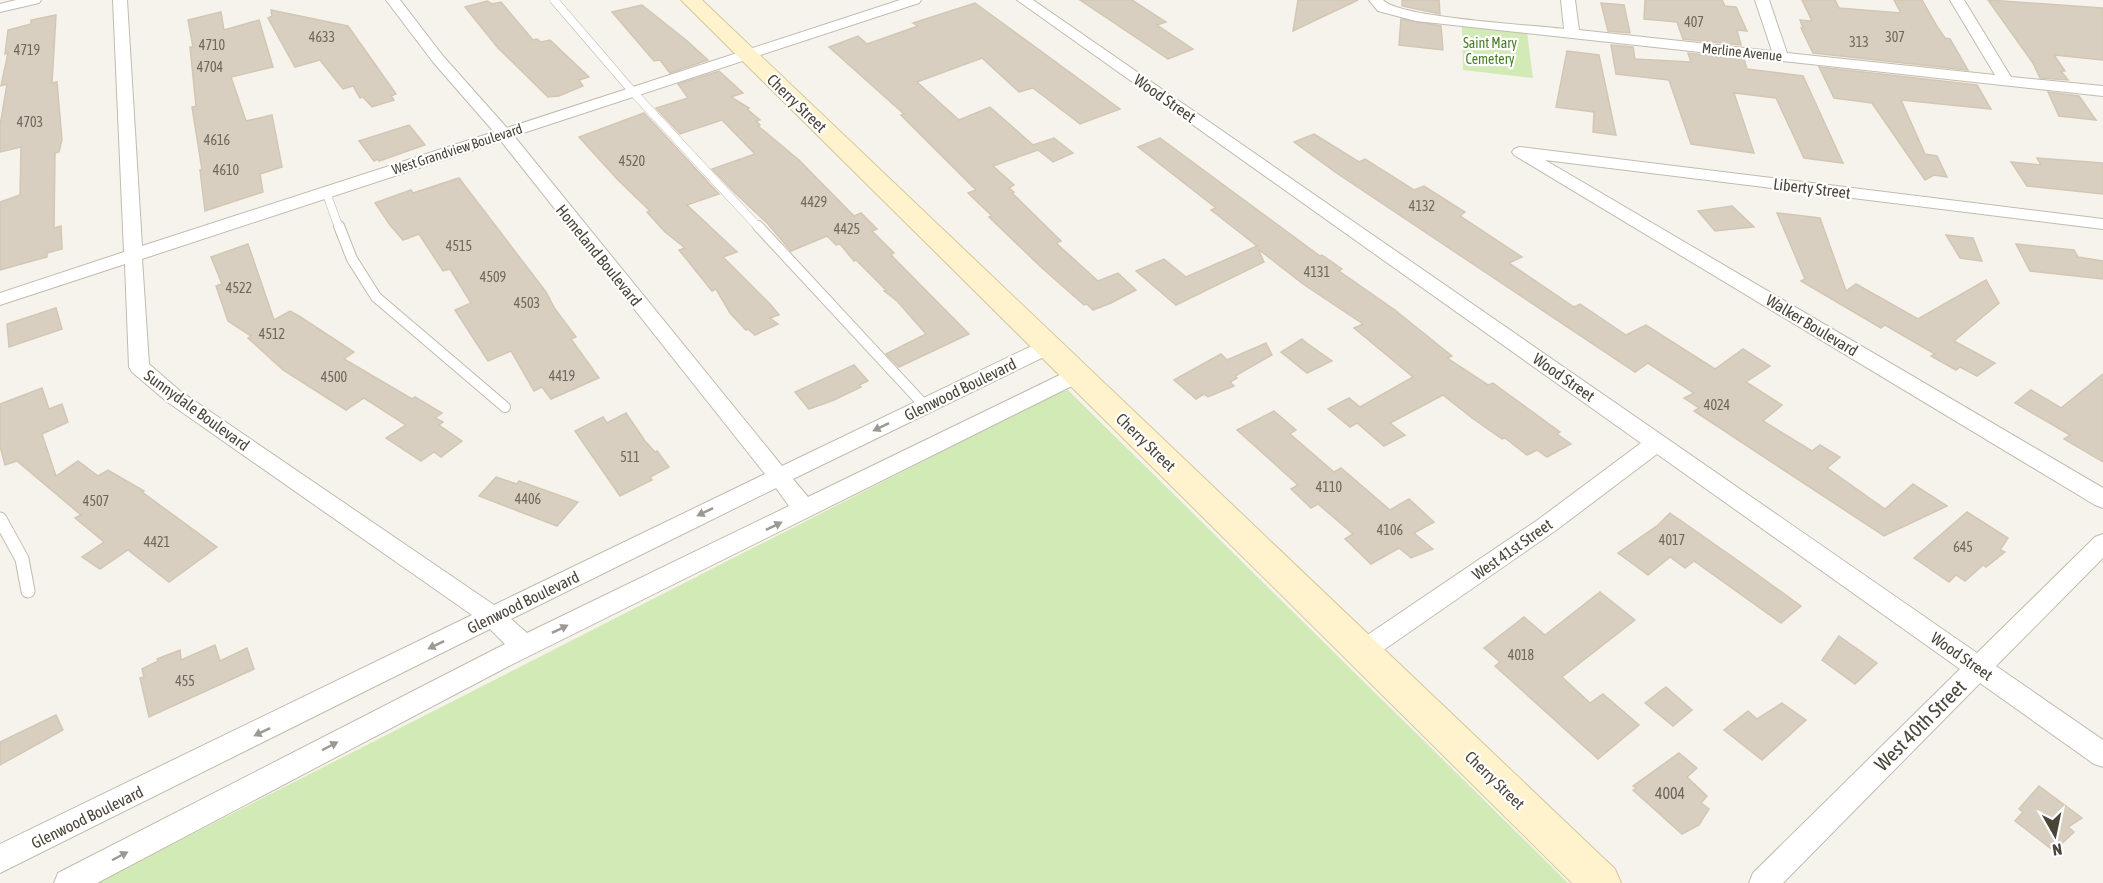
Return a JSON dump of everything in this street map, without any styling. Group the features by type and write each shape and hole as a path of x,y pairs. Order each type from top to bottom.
{"street":[{"path":"1,11 34,0"},
{"name":"Sunnydale Boulevard","path":"120,0 131,255 139,367 173,396 493,617 524,646"},
{"name":"Homeland Boulevard","path":"393,0 438,58 504,134 635,299 682,354 805,510"},
{"name":"Cherry Street","path":"691,0 1601,883"},
{"name":"West Grandview Boulevard","path":"0,299 914,0"},
{"name":"Wood Street","path":"1024,0 2103,755"},
{"path":"1568,0 1572,34"},
{"path":"1762,0 1781,56"},
{"path":"1957,0 2006,80"},
{"name":"Merline Avenue","path":"1379,4 1416,17 2103,91"},
{"name":"Liberty Street","path":"1520,152 2103,224"},
{"name":"Walker Boulevard","path":"1520,152 2103,499"},
{"name":"Glenwood Boulevard","path":"0,860 1047,347"},
{"path":"69,883 524,646 1077,375"},
{"name":"West 41st Street","path":"1363,651 1547,525 1657,443"},
{"name":"West 40th Street","path":"1763,883 2103,543"}],"lane":[{"path":"554,0 633,92 925,406"},
{"path":"326,192 348,254 361,278 376,297 505,407"},
{"path":"0,519 22,559 28,591"}],"green space":[{"name":"Saint Mary Cemetery","path":"1462,25 1527,32 1533,78 1463,70"},
{"path":"1068,390 1568,883 96,883 1053,395"}],"building":[{"path":"1080,0 1132,0 1166,22 1157,25 1193,49 1168,59"},
{"path":"1298,0 1358,0 1293,31"},
{"path":"1402,0 1439,0 1440,14 1402,6"},
{"path":"1645,0 1722,0 1725,6 1736,7 1747,31 1737,30 1741,45 1683,39 1677,22 1644,19"},
{"path":"1802,0 1835,0 1839,8 1901,13 1894,0 1922,0 1938,28 1945,38 1950,39 1968,70 1813,53 1801,28 1803,28 1800,20 1812,21"},
{"path":"1988,0 2103,8 2103,60 2054,55 2068,80 2040,78 2033,63"},
{"path":"487,1 492,4 501,2 533,40 537,39 541,42 550,40 589,77 579,80 583,86 559,96 548,97 498,48 465,7"},
{"path":"975,3 1120,109 1080,124 1033,88 1019,92 982,58 917,82 959,120 990,107 1033,145 1054,138 1073,153 1053,162 1038,150 993,166 1014,185 1009,188 1014,192 1012,193 1061,241 1056,243 1098,281 1118,273 1136,290 1111,303 1093,310 1087,304 1084,305 1042,268 989,217 992,216 968,193 976,190 901,115 904,114 829,47 858,36 867,44 918,26 913,23"},
{"path":"1601,3 1624,5 1630,33 1608,31"},
{"path":"642,5 708,60 670,73 660,60 654,61 612,12"},
{"path":"271,10 348,26 396,94 391,96 394,100 372,107 363,97 360,98 353,86 343,89 320,60 295,67 268,18 272,16"},
{"path":"221,12 224,30 259,20 273,67 231,77 246,121 272,115 282,167 260,174 263,192 205,211 200,170 202,170 192,107 196,106 190,47 193,47 188,20"},
{"path":"56,15 52,83 57,82 62,140 59,152 55,153 54,228 61,226 62,249 47,253 47,257 0,270 0,202 20,195 21,147 0,152 0,126 7,84 1,86 8,53 5,54 8,30 31,24 31,20"},
{"path":"1401,19 1441,26 1443,50 1399,45"},
{"path":"1611,45 1633,47 1635,59 1691,62 1688,53 1744,59 1747,69 1803,76 1843,163 1804,158 1776,98 1734,93 1754,153 1691,144 1669,80 1616,74"},
{"path":"1567,51 1599,55 1616,135 1593,132 1594,112 1556,107"},
{"path":"1819,67 1977,85 1991,109 1901,100 1925,154 1937,156 1947,177 1934,175 1925,180 1872,103 1834,98"},
{"path":"719,71 743,93 731,97 749,108 747,109 760,120 756,121 760,125 758,126 799,160 854,216 861,213 877,229 872,231 894,253 891,255 969,334 899,367 886,354 926,334 897,301 884,291 886,290 856,260 854,261 840,244 836,245 827,236 791,251 767,223 712,169 755,154 722,120 680,134 656,108 688,98 678,84"},
{"path":"2048,92 2079,96 2096,120 2059,116"},
{"path":"644,113 719,194 687,205 737,252 723,257 771,305 779,315 770,318 778,324 755,335 748,329 746,330 730,313 716,289 712,291 679,250 685,248 665,232 647,212 650,211 579,137"},
{"path":"409,125 425,145 374,161 359,141"},
{"path":"1314,134 1359,162 1365,159 1414,190 1424,186 1465,212 1460,216 1522,257 1509,263 1574,307 1580,304 1626,335 1646,325 1715,369 1743,349 1770,366 1746,382 1782,405 1763,421 1812,451 1820,445 1840,457 1827,468 1885,509 1913,484 1947,506 1884,536 1694,411 1699,408 1684,398 1694,393 1648,363 1635,372 1335,172 1294,142"},
{"path":"1160,138 1320,256 1322,255 1342,269 1339,271 1395,310 1452,356 1447,358 1488,385 1493,383 1560,432 1557,434 1571,444 1547,457 1537,450 1527,455 1505,438 1502,439 1472,418 1443,395 1390,423 1405,435 1384,446 1357,423 1350,427 1328,409 1349,398 1360,407 1413,377 1354,328 1363,324 1303,284 1258,249 1264,262 1176,305 1136,271 1164,259 1186,277 1257,246 1211,210 1216,208 1138,147"},
{"path":"2037,158 2103,163 2103,194 2027,186 2011,162 2041,165"},
{"path":"459,178 546,292 555,309 576,337 571,339 599,378 551,399 542,387 534,391 511,351 488,361 455,310 471,303 450,269 443,271 419,234 403,240 375,203 411,190 413,193"},
{"path":"1732,206 1754,227 1715,231 1698,211"},
{"path":"1777,213 1820,218 1846,291 1856,284 1918,319 1986,280 1999,303 1954,341 1995,363 1977,376 1960,367 1956,370 1931,356 1935,354 1885,325 1881,328 1801,281 1805,279"},
{"path":"1946,235 1973,238 1982,261 1960,258"},
{"path":"248,244 274,320 290,311 299,316 354,352 344,359 412,399 415,397 442,413 435,418 443,422 439,425 462,441 441,457 434,452 421,461 386,438 406,425 364,398 346,410 283,370 248,338 251,336 228,321 216,286 222,284 211,257"},
{"path":"2016,244 2074,250 2078,257 2103,261 2103,279 2030,271"},
{"path":"56,308 62,329 9,347 7,324"},
{"path":"1302,339 1332,361 1307,373 1281,352"},
{"path":"1266,343 1272,355 1235,376 1237,378 1230,382 1234,386 1208,397 1204,394 1196,399 1174,380 1221,354 1227,360"},
{"path":"854,365 868,381 859,385 861,387 834,400 809,409 795,392"},
{"path":"2103,374 2103,462 2064,439 2070,435 2015,403 2031,390 2061,408"},
{"path":"42,388 49,409 62,404 68,422 42,434 56,476 78,461 98,476 108,470 144,491 142,492 217,547 169,582 128,550 100,569 82,557 104,542 75,518 81,515 17,461 5,465 0,446 0,404"},
{"path":"1274,411 1296,430 1290,434 1334,472 1341,468 1390,510 1409,499 1434,522 1414,533 1433,549 1411,558 1399,548 1371,564 1345,539 1353,534 1318,504 1311,508 1291,489 1298,485 1237,430"},
{"path":"626,413 645,441 655,452 657,451 669,467 650,477 652,480 620,496 575,431 603,417 607,423"},
{"path":"496,477 517,484 519,481 578,502 557,526 479,496"},
{"path":"1967,512 2008,538 2000,550 2005,552 1986,567 1983,565 1965,581 1956,575 1949,582 1914,558"},
{"path":"1670,513 1801,606 1781,623 1694,561 1685,568 1670,557 1648,575 1618,553 1658,525"},
{"path":"1600,592 1635,620 1562,677 1590,703 1603,694 1639,725 1598,759 1495,666 1500,662 1484,648 1524,617 1545,635"},
{"path":"1839,636 1877,663 1855,684 1822,660"},
{"path":"215,645 220,661 247,648 254,669 149,717 140,678 144,677 142,669 158,661 157,659 180,650 181,660"},
{"path":"1666,687 1692,710 1673,726 1645,703"},
{"path":"1782,703 1806,720 1762,760 1724,730 1748,711 1757,719"},
{"path":"56,715 63,730 0,765 0,742"},
{"path":"1679,753 1697,768 1687,777 1707,796 1701,803 1709,809 1699,825 1682,834 1633,790 1636,788 1633,786"},
{"path":"2039,786 2082,818 2068,827 2074,832 2054,851 2015,821 2023,812 2019,809"}]}
